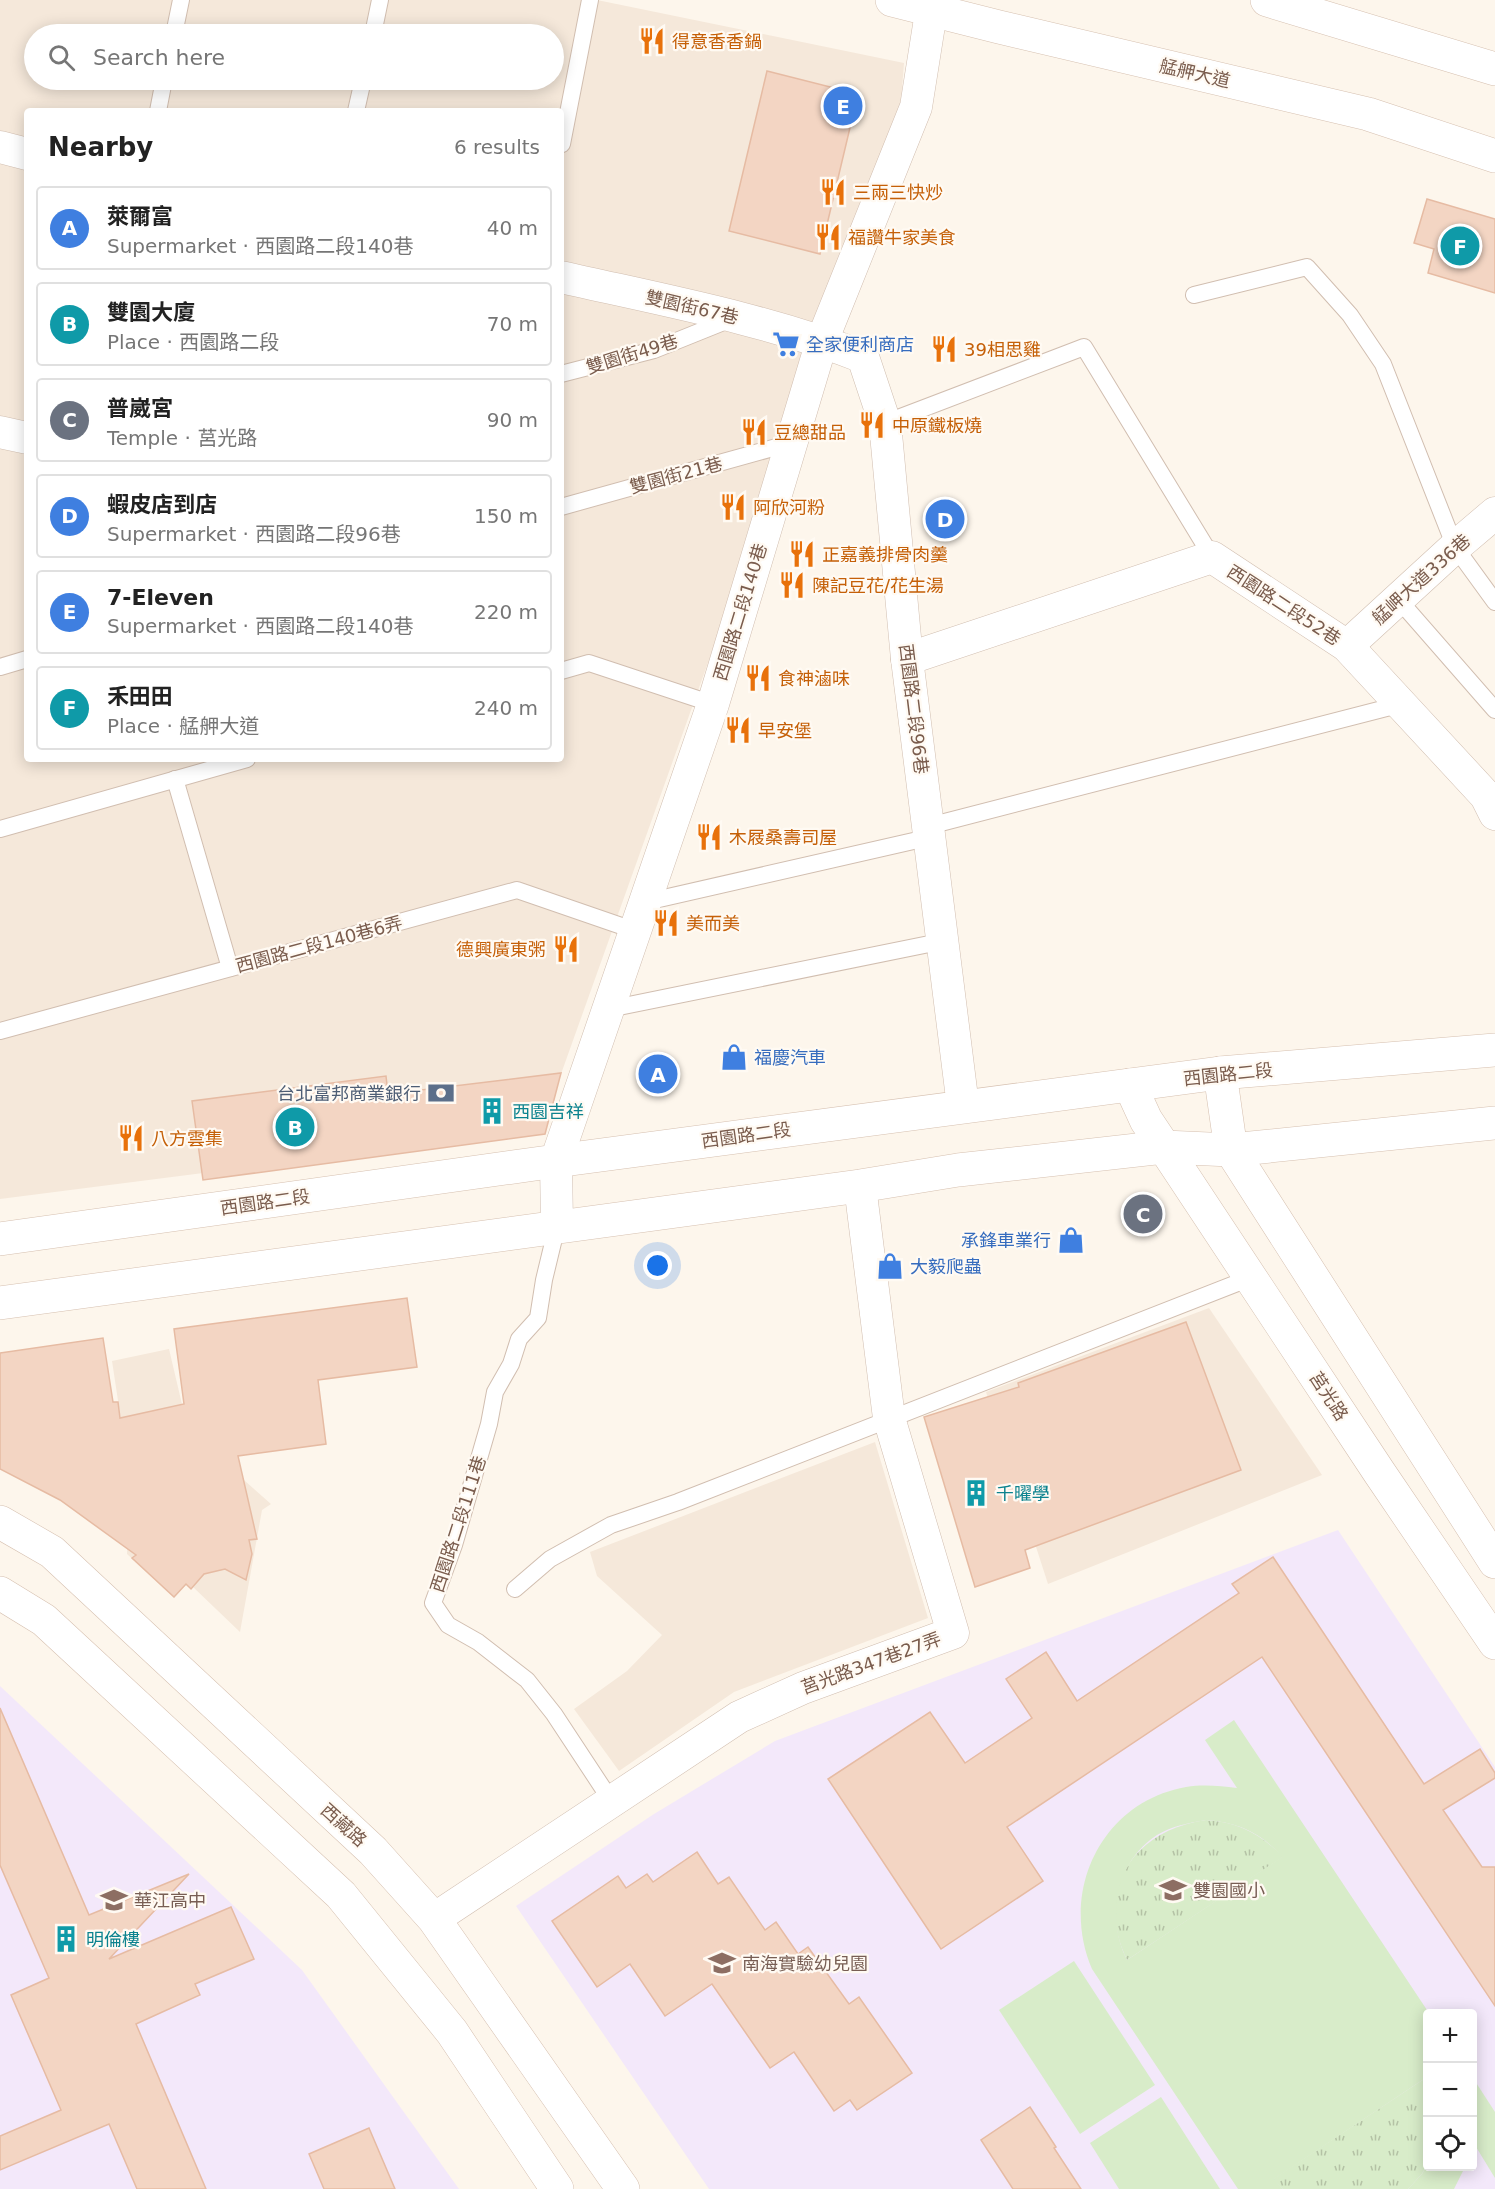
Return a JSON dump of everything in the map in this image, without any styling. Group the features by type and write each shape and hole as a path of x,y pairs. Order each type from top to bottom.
{"main road":[{"name":"艋舺大道","path":"892,0 933,5 999,27 1368,114 1495,156"},
{"path":"1267,0 1495,69"},
{"name":"西園路二段","path":"0,1239 556,1161 1220,1073 1495,1050"},
{"path":"1220,1073 1231,1150 1495,1562"},
{"name":"莒光路","path":"1130,1085 1146,1120 1495,1643"},
{"path":"0,1303 860,1186 958,1170 1164,1147 1231,1150 1495,1123"},
{"name":"西藏路","path":"0,1522 52,1552 373,1851 434,1919 623,2189"},
{"path":"0,1593 44,1620 341,1895 452,2032 556,2189"}],"street":[{"name":"西園路二段140巷","path":"557,1226 556,1161 713,704 822,341 916,106 933,5"},
{"path":"0,147 24,153"},
{"name":"雙園街67巷","path":"564,278 735,317 822,341"},
{"name":"西園路二段96巷","path":"822,341 863,357 885,423 907,659 963,1106"},
{"path":"0,432 24,437"},
{"name":"艋岬大道336巷","path":"1347,646 1495,513"},
{"name":"西園路二段52巷","path":"907,659 1212,557 1347,646 1486,796 1495,814"},
{"name":"莒光路347巷27弄","path":"434,1919 739,1717 802,1688 953,1633 889,1418 860,1186"}],"lane":[{"path":"176,24 181,0"},
{"path":"375,24 380,0"},
{"path":"564,134 590,0"},
{"path":"159,108 162,90"},
{"path":"357,108 361,90"},
{"path":"1194,295 1307,267 1350,315 1383,364 1455,547 1495,602"},
{"name":"雙園街49巷","path":"564,373 654,350 735,317"},
{"path":"885,423 1084,347 1212,557"},
{"name":"雙園街21巷","path":"564,506 791,443"},
{"path":"1398,599 1495,710"},
{"path":"0,667 24,660"},
{"path":"564,670 589,663 713,704"},
{"path":"641,916 930,832 1402,704"},
{"path":"0,828 236,762"},
{"path":"175,779 230,968"},
{"name":"西園路二段140巷6弄","path":"0,1030 517,890 641,916"},
{"path":"609,1008 944,941"},
{"name":"西園路二段111巷","path":"557,1226 544,1280 538,1318 519,1339 511,1364 495,1392 489,1424 454,1545 433,1603 448,1625 478,1642 527,1680 554,1714 612,1802"},
{"path":"515,1589 550,1559 611,1525 678,1502 1250,1278"}],"shaded area":[{"path":"0,0 597,0 904,63 899,128 541,1130 0,1199"},
{"path":"1209,1308 1322,1475 1048,1584 986,1392"},
{"path":"169,1349 193,1451 217,1456 271,1504 262,1510 240,1632 193,1587 191,1589 186,1585 174,1598 127,1554 128,1530 122,1427 112,1361"},
{"path":"875,1442 928,1618 734,1692 619,1771 574,1709 627,1671 662,1635 597,1576 590,1552"},
{"name":"雙園國小","path":"1338,1530 1495,1767 1495,2189 709,2189 516,1906 654,1814 775,1741"},
{"name":"華江高中","path":"0,1686 302,1970 459,2189 0,2189"}],"green space":[{"path":"1234,1720 1426,2009 1423,2009 1423,2080 1274,2179 1283,2189 1238,2189 1092,1969 1083,1940 1081,1910 1085,1882 1095,1855 1110,1831 1131,1811 1156,1796 1193,1786 1237,1788 1205,1740","holes":["1206,1820 1228,1823 1257,1835 1282,1857 1127,1960 1117,1927 1116,1909 1118,1892 1132,1860 1143,1846 1157,1835 1175,1827"]},
{"path":"1206,1820 1228,1823 1248,1831 1266,1842 1283,1857 1127,1960 1118,1935 1115,1910 1118,1888 1126,1868 1140,1850 1158,1836 1180,1826"},
{"path":"1074,1961 1155,2085 1080,2134 999,2010"},
{"path":"1423,2080 1424,2171 1408,2189 1283,2189 1273,2179"},
{"path":"1477,2084 1495,2112 1495,2178 1477,2149"},
{"path":"1161,2097 1220,2189 1119,2189 1090,2143"},
{"path":"1424,2171 1463,2171 1454,2189 1408,2189"}],"building":[{"path":"767,71 858,94 820,254 729,231"},
{"path":"1427,199 1495,219 1495,293 1428,273 1434,249 1414,243"},
{"path":"561,1073 545,1134 203,1180 192,1101 386,1076 388,1094"},
{"path":"407,1298 417,1367 318,1380 326,1444 238,1456 257,1539 249,1540 252,1554 246,1580 225,1569 204,1574 191,1589 186,1584 174,1597 132,1558 136,1555 60,1500 0,1469 0,1353 103,1338 113,1402 118,1402 120,1418 184,1404 174,1329"},
{"path":"1186,1322 1241,1470 1025,1550 1030,1568 975,1587 924,1417 1019,1387 1018,1383"},
{"path":"1273,1557 1424,1784 1480,1749 1495,1773 1495,1778 1443,1810 1482,1867 1495,1867 1495,2006 1262,1657 1007,1827 1043,1881 941,1949 828,1779 930,1712 965,1763 1032,1718 1006,1679 1046,1652 1077,1701 1239,1593 1232,1584"},
{"name":"明倫樓","path":"0,1708 89,1915 189,1874 109,1959 231,1907 254,1959 195,1984 200,1995 136,2024 206,2189 137,2189 109,2124 0,2170 0,2136 61,2110 11,1995 49,1978 0,1865"},
{"name":"南海實驗幼兒園","path":"697,1852 718,1884 729,1877 765,1930 776,1922 798,1954 808,1947 849,2004 859,1997 912,2073 857,2110 850,2100 834,2111 794,2052 770,2068 712,1984 665,2016 630,1964 597,1987 552,1921 618,1876 626,1888 647,1874 653,1882"},
{"path":"1030,2107 1081,2189 1013,2189 981,2140"},
{"path":"369,2128 395,2189 324,2189 309,2154"}],"place":[{"name":"得意香香鍋","path":"652,41"},
{"name":"7-Eleven","path":"843,106"},
{"name":"三兩三快炒","path":"833,192"},
{"name":"福讚牛家美食","path":"828,237"},
{"name":"禾田田","path":"1460,246"},
{"name":"全家便利商店","path":"786,344"},
{"name":"39相思雞","path":"944,349"},
{"name":"中原鐵板燒","path":"872,425"},
{"name":"豆總甜品","path":"754,432"},
{"name":"阿欣河粉","path":"733,507"},
{"name":"蝦皮店到店","path":"945,519"},
{"name":"正嘉義排骨肉羹","path":"802,554"},
{"name":"陳記豆花/花生湯","path":"792,585"},
{"name":"食神滷味","path":"758,678"},
{"name":"早安堡","path":"738,730"},
{"name":"木屐桑壽司屋","path":"709,837"},
{"name":"美而美","path":"666,923"},
{"name":"德興廣東粥","path":"566,949"},
{"name":"福慶汽車","path":"734,1057"},
{"name":"萊爾富","path":"658,1074"},
{"name":"台北富邦商業銀行","path":"441,1093"},
{"name":"西園吉祥","path":"492,1111"},
{"name":"雙園大廈","path":"295,1127"},
{"name":"八方雲集","path":"131,1138"},
{"name":"普崴宮","path":"1143,1214"},
{"name":"承鋒車業行","path":"1071,1240"},
{"name":"大毅爬蟲","path":"890,1266"},
{"name":"千曜學","path":"976,1493"},
{"name":"雙園國小","path":"1173,1890"},
{"name":"華江高中","path":"114,1900"},
{"name":"明倫樓","path":"66,1939"},
{"name":"南海實驗幼兒園","path":"722,1963"}]}
